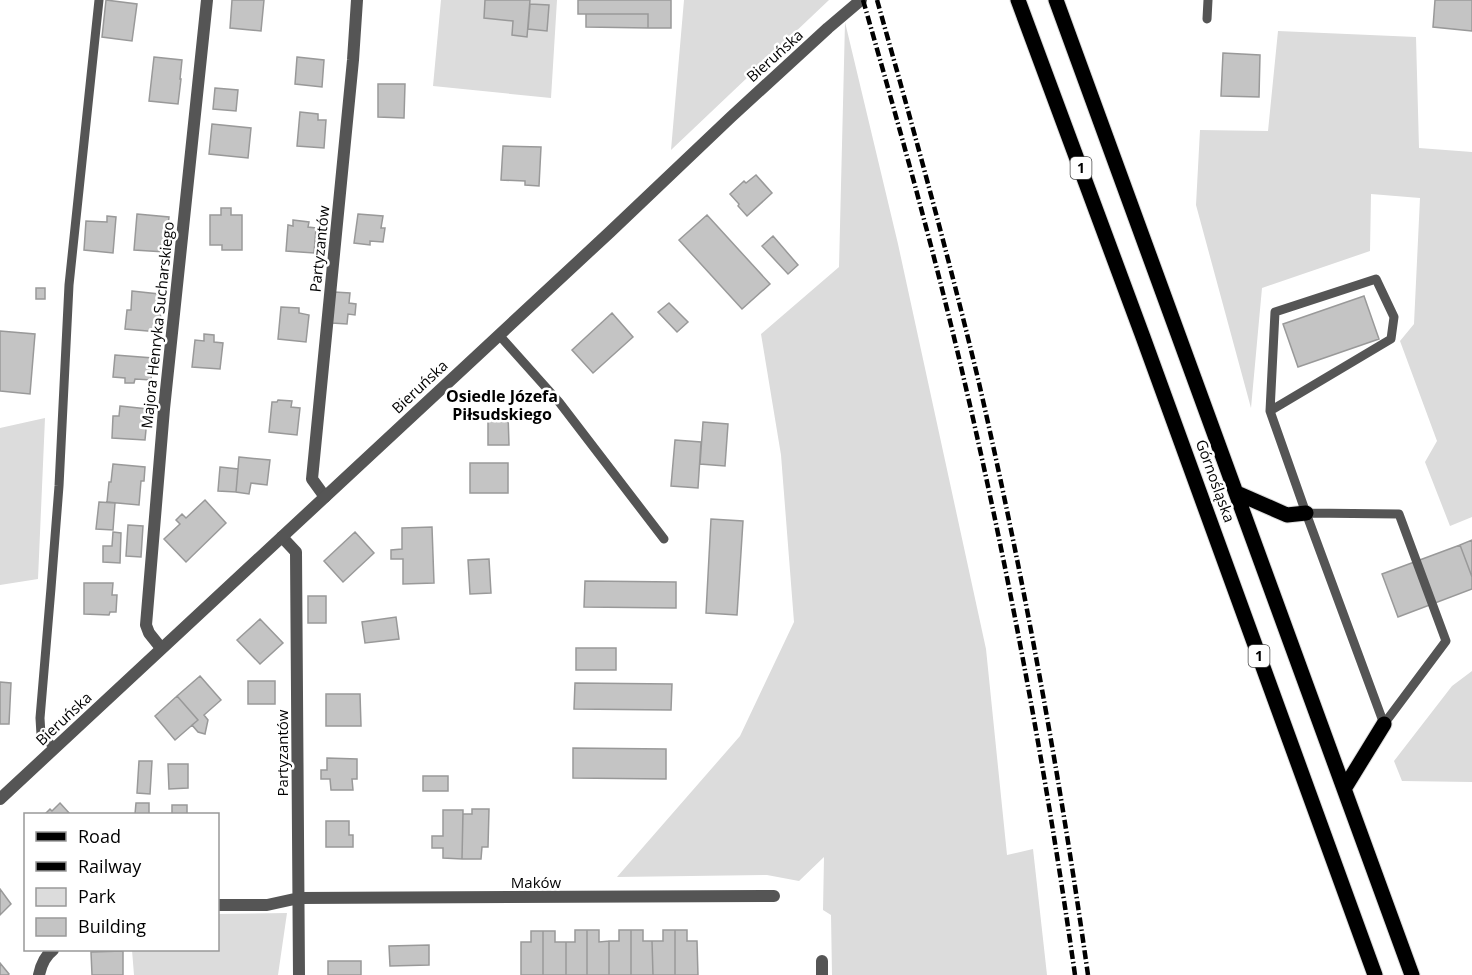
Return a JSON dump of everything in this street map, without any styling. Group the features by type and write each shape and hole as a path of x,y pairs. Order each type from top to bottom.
{"main road":[{"name":"Górnośląska","path":"1018,0 1375,975"},
{"name":"Górnośląska","path":"1056,0 1412,975"},
{"path":"1237,493 1287,515 1306,513"},
{"path":"1344,789 1384,724"}],"street":[{"name":"Majora Henryka Sucharskiego","path":"161,648 149,633 146,625 164,409 207,0"},
{"name":"Partyzantów","path":"325,497 312,479 357,0"},
{"name":"Bieruńska","path":"0,798 610,232 730,117 861,0"},
{"name":"Partyzantów","path":"282,537 296,552 298,975"},
{"name":"Maków","path":"219,905 267,905 299,898 774,896"},
{"path":"39,975 48,954 52,951"},
{"path":"822,961 822,975"}],"lane":[{"path":"55,748 42,735 40,718 59,486 69,285 99,0"},
{"path":"1207,20 1208,0"},
{"path":"1270,411 1391,339 1394,317 1376,279 1275,312 1270,411 1384,724"},
{"path":"499,335 559,402 664,539"},
{"path":"1306,513 1400,513 1446,641 1384,724"}],"green space":[{"path":"441,0 557,0 551,98 433,86"},
{"path":"684,0 829,0 671,150"},
{"path":"845,22 898,244 986,649 1007,855 1033,849 1047,975 832,975 831,915 823,910 824,857 799,881 767,875 617,877 740,736 794,622 781,455 761,334 839,267"},
{"path":"1278,31 1416,37 1419,148 1472,152 1472,517 1450,526 1425,462 1437,441 1400,341 1414,324 1420,198 1371,194 1370,251 1262,288 1251,408 1196,205 1200,130 1268,131"},
{"path":"45,418 38,579 0,585 0,428"},
{"path":"1472,671 1472,782 1402,781 1394,761 1452,686"},
{"path":"287,913 278,975 134,975 132,951 219,951 219,914"}],"building":[{"path":"106,0 137,4 132,41 102,37"},
{"path":"232,0 264,0 261,31 230,28"},
{"path":"485,0 530,0 527,37 512,35 513,21 484,18"},
{"path":"578,0 671,0 671,28 648,28 648,14 578,14"},
{"path":"1435,0 1472,0 1472,31 1433,27"},
{"path":"530,4 549,5 547,31 528,29"},
{"path":"586,14 648,14 648,28 586,27"},
{"path":"1223,53 1260,55 1259,97 1221,96"},
{"path":"154,57 182,60 178,104 149,101"},
{"path":"297,57 324,60 322,87 295,84"},
{"path":"378,84 405,84 404,118 378,117"},
{"path":"215,88 238,90 236,111 213,109"},
{"path":"300,112 318,114 318,120 326,120 324,148 297,146"},
{"path":"212,124 251,128 248,158 209,154"},
{"path":"503,146 541,147 539,186 525,185 525,181 501,180"},
{"path":"756,175 772,193 747,216 730,194 744,181 746,183"},
{"path":"221,208 231,208 231,215 242,215 242,250 222,250 222,245 210,245 210,215 221,215"},
{"path":"137,214 169,217 165,252 134,250"},
{"path":"358,214 383,216 381,228 385,228 383,242 370,241 370,245 354,243"},
{"path":"707,215 770,284 742,309 679,240"},
{"path":"107,216 116,217 113,253 84,250 86,221 107,222"},
{"path":"293,220 309,222 308,227 316,228 314,253 286,251 288,225 293,226"},
{"path":"773,236 798,265 788,274 762,246"},
{"path":"36,288 45,288 45,299 36,299"},
{"path":"132,291 159,294 158,313 161,313 159,332 125,329 127,310 131,310"},
{"path":"334,292 350,293 349,303 356,304 355,315 348,314 347,324 332,323"},
{"path":"1364,296 1379,339 1298,367 1283,324"},
{"path":"669,303 688,322 677,332 658,312"},
{"path":"281,307 299,308 299,313 309,315 306,342 278,339"},
{"path":"612,313 633,337 593,373 572,350"},
{"path":"0,331 35,334 30,394 0,391"},
{"path":"204,334 214,335 214,342 223,343 220,369 192,367 195,340 204,341"},
{"path":"115,355 153,358 151,380 135,379 134,383 125,383 125,378 113,377"},
{"path":"292,401 291,407 300,408 297,435 269,432 272,402"},
{"path":"120,406 148,409 145,440 112,438 113,416 119,416"},
{"path":"488,414 508,414 509,445 488,445"},
{"path":"703,422 728,424 725,466 700,464"},
{"path":"675,440 701,442 698,488 671,486"},
{"path":"239,457 270,460 267,485 251,483 249,494 236,492"},
{"path":"470,463 508,463 508,493 470,493"},
{"path":"113,464 145,467 139,505 107,502"},
{"path":"220,467 238,469 236,492 218,491"},
{"path":"205,500 226,523 186,562 164,539 180,524 176,520 182,514 186,518"},
{"path":"99,502 115,503 113,530 96,529"},
{"path":"711,519 743,521 737,615 706,613"},
{"path":"128,525 143,526 141,557 126,556"},
{"path":"432,527 434,583 403,584 403,559 391,559 391,550 402,549 402,528"},
{"path":"113,532 121,533 120,563 103,562 103,546 112,546"},
{"path":"355,532 374,553 343,582 324,561"},
{"path":"1472,540 1472,577 1460,545"},
{"path":"1460,545 1472,577 1472,589 1398,617 1382,574"},
{"path":"489,559 491,593 470,594 468,560"},
{"path":"585,581 676,582 676,608 584,607"},
{"path":"84,583 113,583 112,595 117,595 116,612 110,612 109,615 84,614"},
{"path":"308,596 326,596 326,623 308,623"},
{"path":"396,617 399,639 365,643 362,622"},
{"path":"260,619 283,643 260,664 237,640"},
{"path":"576,648 616,648 616,670 576,670"},
{"path":"200,676 221,700 204,715 208,720 205,734 198,732 192,725 198,720 177,696"},
{"path":"248,681 275,681 275,704 248,704"},
{"path":"0,682 11,683 9,724 0,724"},
{"path":"575,683 672,684 671,710 574,709"},
{"path":"326,694 360,694 361,726 326,726"},
{"path":"177,696 198,720 175,740 155,716"},
{"path":"573,748 666,749 666,779 573,778"},
{"path":"327,758 357,759 357,779 352,779 353,790 331,790 330,779 321,779 321,770 327,770"},
{"path":"139,761 152,761 150,794 137,793"},
{"path":"168,764 188,764 188,788 169,789"},
{"path":"423,776 448,776 448,791 423,791"},
{"path":"60,803 69,813 46,813 50,809 52,811"},
{"path":"136,803 149,803 149,813 135,813"},
{"path":"172,805 187,805 187,813 172,813"},
{"path":"472,809 489,809 488,847 482,847 481,859 462,859 463,814 472,814"},
{"path":"443,810 463,810 462,859 443,858 443,848 432,848 432,836 443,836"},
{"path":"326,821 349,821 349,835 353,835 353,847 326,847"},
{"path":"0,889 11,904 0,915"},
{"path":"575,930 587,930 587,975 566,975 566,942 575,942"},
{"path":"587,930 599,930 599,942 609,941 609,975 587,975"},
{"path":"619,930 631,930 631,975 609,975 609,941 619,941"},
{"path":"631,930 643,930 643,941 652,941 653,975 631,975"},
{"path":"663,930 675,930 675,975 653,975 652,941 663,941"},
{"path":"675,930 687,930 687,941 697,941 698,975 675,975"},
{"path":"531,931 543,931 543,975 521,975 521,942 531,942"},
{"path":"543,931 555,931 555,942 566,942 566,975 543,975"},
{"path":"429,945 429,965 390,966 389,946"},
{"path":"123,951 123,975 92,975 91,952"},
{"path":"328,961 361,961 361,975 328,975"},
{"path":"0,963 9,974 8,975 0,975"}],"railway":[{"path":"863,0 930,242 998,534 1027,680 1075,975"},
{"path":"877,0 955,287 979,383 1011,530 1040,678 1088,975"}],"district":[{"name":"Osiedle Józefa Piłsudskiego","path":"502,405"}]}
